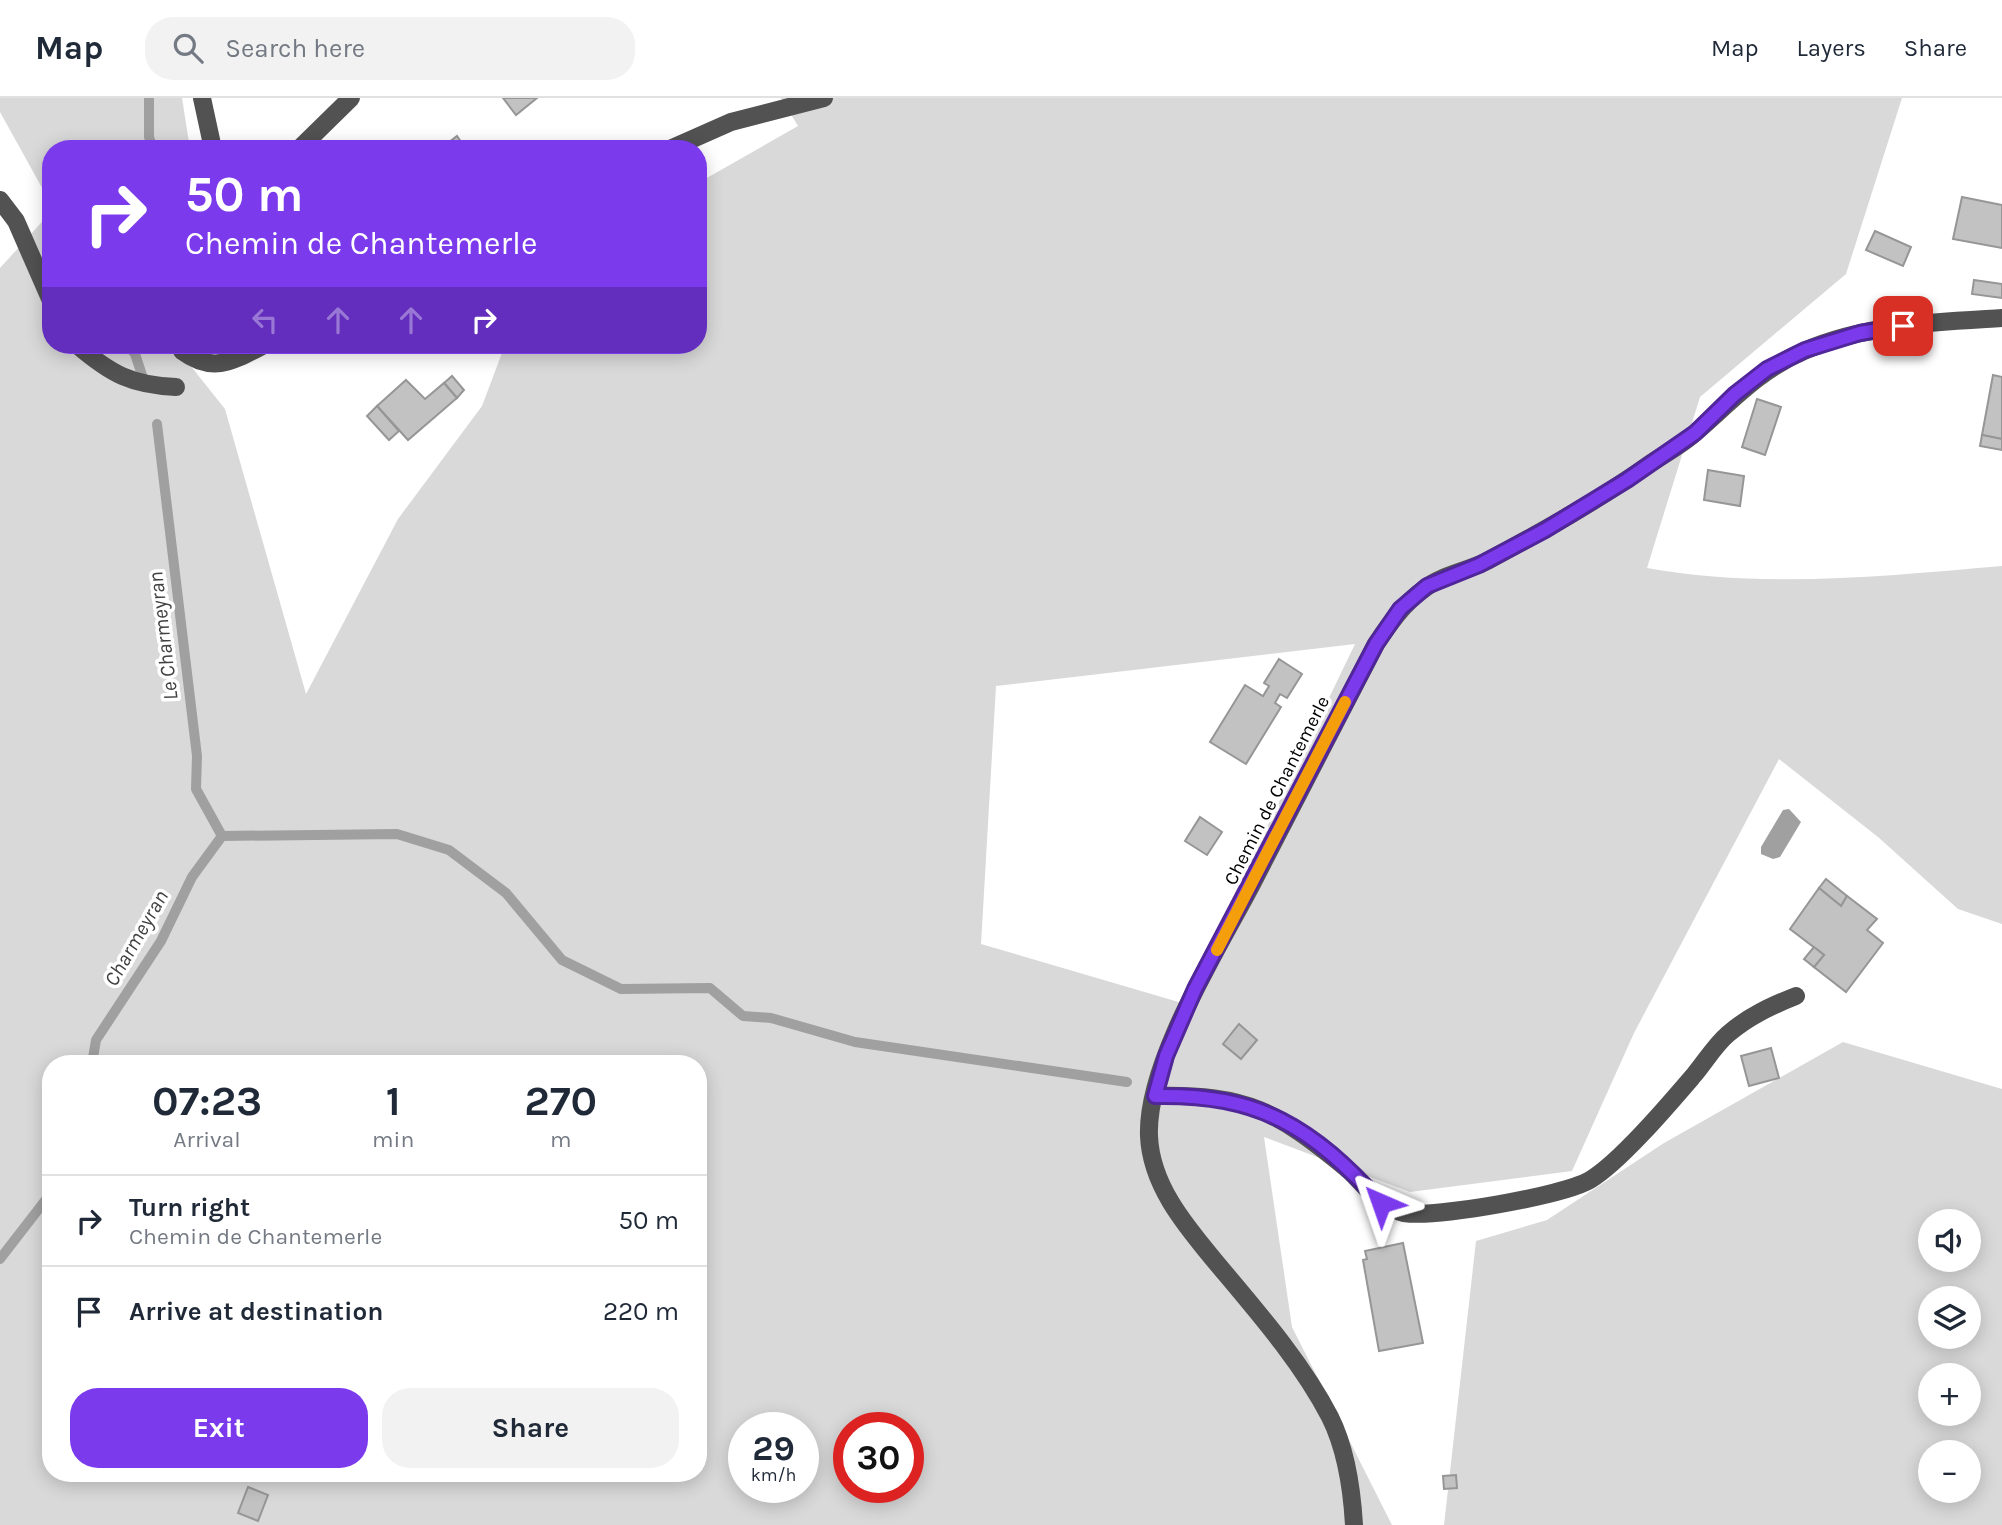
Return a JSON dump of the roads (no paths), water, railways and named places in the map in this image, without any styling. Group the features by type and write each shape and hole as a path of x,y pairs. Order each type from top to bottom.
{"street":[{"path":"202,98 211,140"},
{"path":"308,140 351,98"},
{"path":"690,140 731,122 824,98"},
{"path":"0,200 16,221 42,280"},
{"name":"Chemin de Chantemerle","path":"1354,1525 1345,1461 1331,1419 1306,1379 1246,1298 1181,1220 1159,1180 1149,1137 1155,1096 1166,1056 1195,989 1376,644 1400,609 1427,586 1479,565 1545,530 1627,480 1695,433 1735,394 1767,369 1805,350 1860,333 1947,320 2002,318"},
{"path":"89,354 129,381 176,387"},
{"path":"188,354 206,364 222,363 243,354"},
{"path":"1155,1096 1198,1095 1259,1108 1297,1128 1356,1175 1381,1203 1402,1213 1434,1213 1473,1208 1530,1198 1590,1180 1628,1147 1726,1036 1754,1014 1796,996"}],"waterway":[{"name":"Le Charmeyran","path":"149,98 150,140"},
{"name":"Le Charmeyran","path":"135,354 144,381"},
{"name":"Le Charmeyran","path":"157,424 197,756 196,789 222,836"},
{"path":"222,836 397,834 449,850 506,893 562,960 621,989 710,988 743,1016 771,1018 855,1042 1127,1082"},
{"name":"Charmeyran","path":"94,1055 96,1040 161,941 192,877 222,836"},
{"name":"Charmeyran","path":"0,1259 42,1205"}]}
